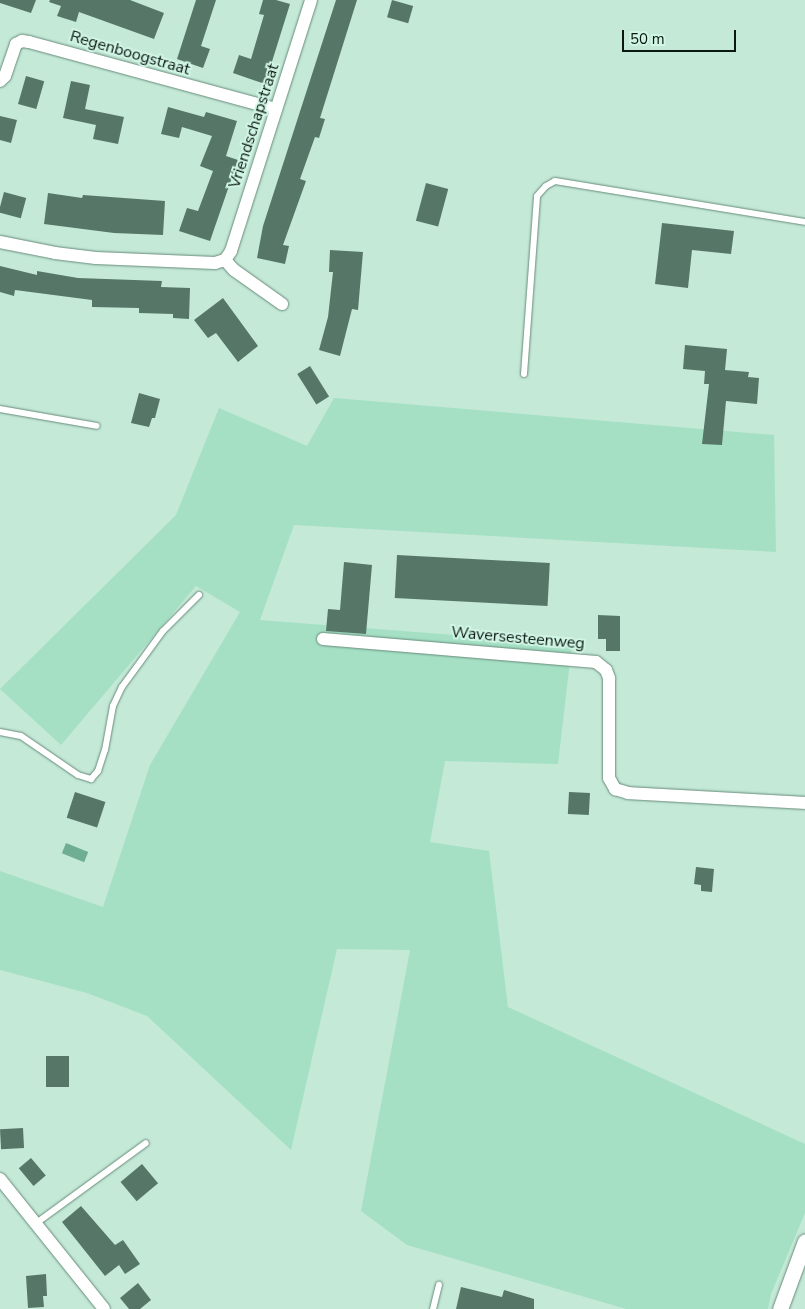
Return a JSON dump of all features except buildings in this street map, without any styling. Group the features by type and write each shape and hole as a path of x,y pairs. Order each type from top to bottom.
{"street":[{"name":"Vriendschapstraat","path":"225,260 231,251 311,0"},
{"name":"Regenboogstraat","path":"0,81 5,76 16,44 22,41 276,109"},
{"path":"0,242 55,253 96,258 215,263 225,260 234,270 282,304"},
{"name":"Waversesteenweg","path":"323,639 596,662 606,670 609,678 609,778 615,789 628,793 805,803"},
{"path":"0,1179 104,1309"},
{"path":"780,1309 805,1241"}],"lane":[{"path":"524,374 536,196 546,186 555,182 805,222"},
{"path":"0,408 97,426"},
{"path":"0,732 21,736 78,775 91,779 98,772 105,750 113,706 122,687 163,631 199,595"},
{"path":"35,1224 146,1143"},
{"path":"433,1309 439,1285"}],"shaded area":[{"path":"334,398 774,435 776,552 294,525 260,620 572,644 558,764 445,761 430,842 489,851 508,1007 805,1144 805,1213 771,1294 768,1309 626,1309 407,1245 361,1211 410,950 337,949 291,1150 147,1016 87,993 0,970 0,871 103,907 150,765 240,612 196,586 61,745 0,689 176,515 219,408 307,446"},
{"path":"66,843 88,852 84,862 62,853"}]}
